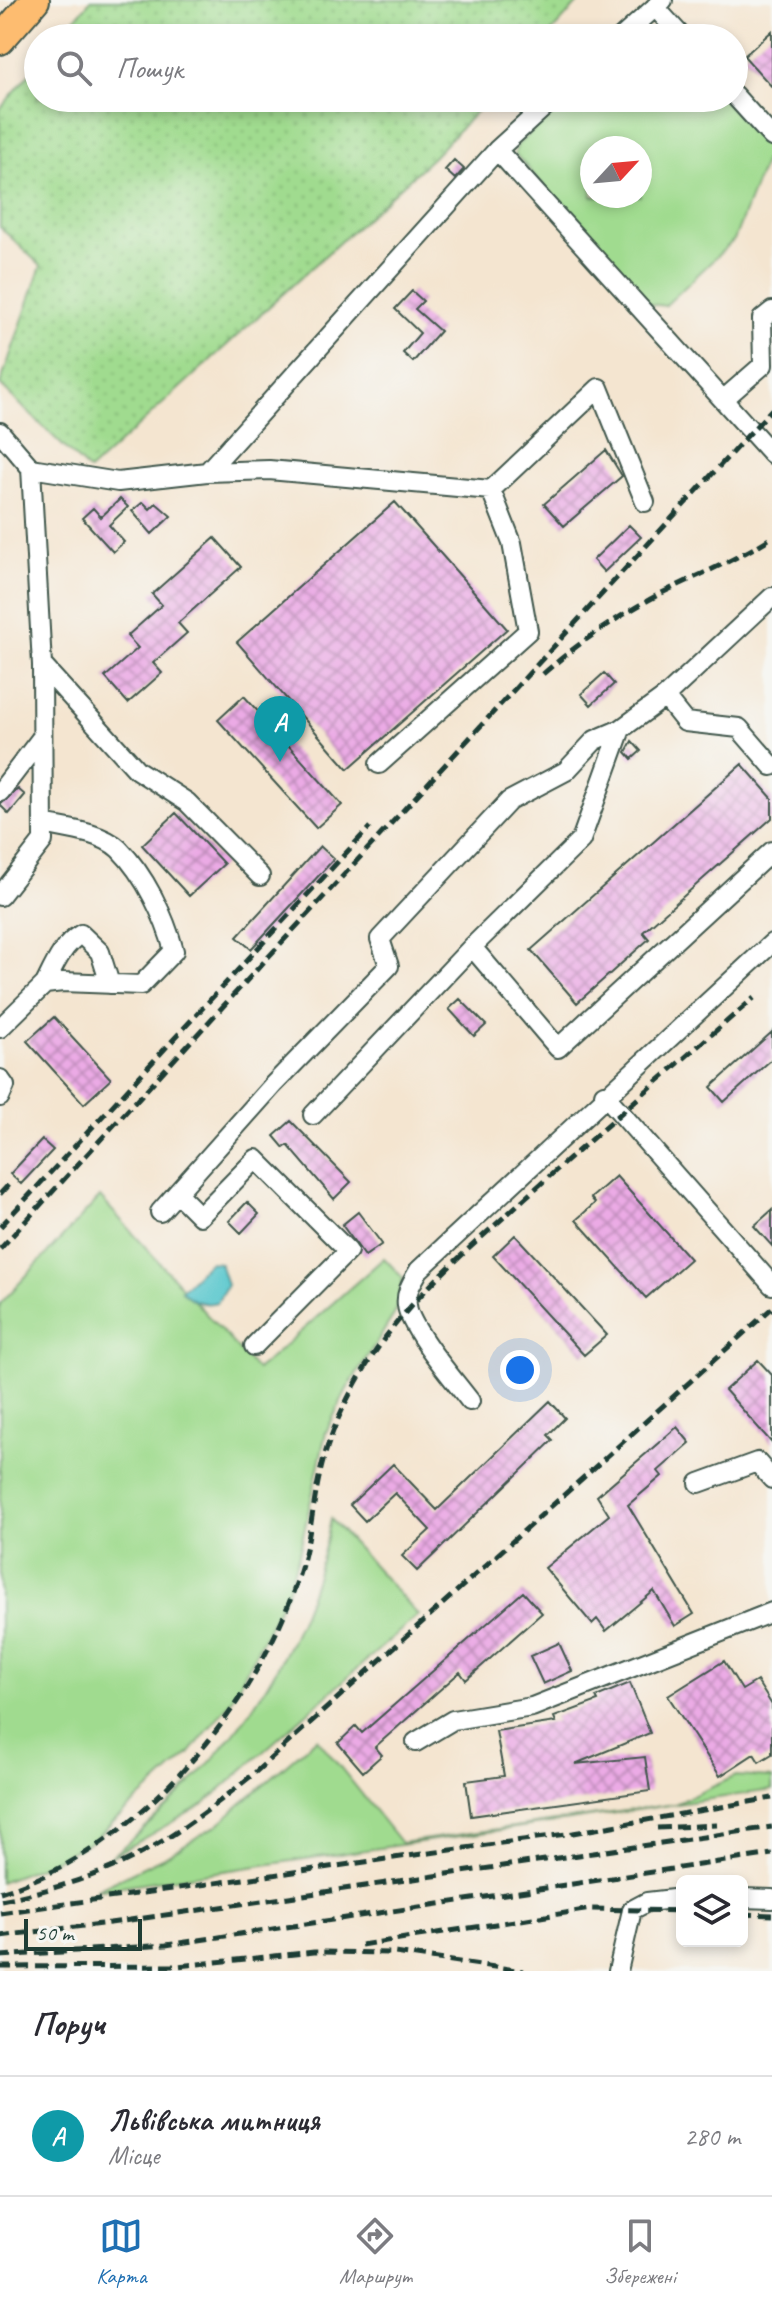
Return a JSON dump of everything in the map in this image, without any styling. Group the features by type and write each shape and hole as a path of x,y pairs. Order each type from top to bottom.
{"highway":[{"path":"0,40 35,0"}],"lane":[{"path":"637,24 659,4 673,24"},
{"path":"748,110 772,137"},
{"path":"207,472 497,150 539,112"},
{"path":"497,150 772,454"},
{"path":"724,399 763,365 762,319 772,311"},
{"path":"31,468 118,482 207,472 269,470 491,490 599,388 645,502"},
{"path":"0,432 31,468 42,665 43,824 43,841 0,896"},
{"path":"379,764 528,631 512,543 491,490"},
{"path":"160,1212 273,1085 389,966 380,939 509,801 566,771 595,740 621,729 665,697 772,597"},
{"path":"42,665 137,770 187,802 260,876"},
{"path":"665,697 685,722 739,728 772,766"},
{"path":"313,1115 472,947 581,840 621,729"},
{"path":"0,792 42,737"},
{"path":"43,824 80,832 117,847 168,926 174,951 141,985 45,984"},
{"path":"472,947 558,1048 772,851"},
{"path":"0,1028 45,984 72,939 81,934 100,952 110,984"},
{"path":"470,1401 432,1351 407,1309 409,1287 419,1270 604,1094 772,943"},
{"path":"0,1079 5,1086 0,1097"},
{"path":"604,1094 772,1285"},
{"path":"178,1194 200,1216 256,1159 348,1251 254,1346"},
{"path":"699,1483 757,1462 772,1479"},
{"path":"416,1742 453,1720 532,1707 772,1612"},
{"path":"748,1898 772,1899"},
{"path":"618,1971 632,1910 647,1902 676,1899"}],"green space":[{"path":"91,0 581,0 559,24 71,24"},
{"path":"24,80 24,112 476,112 433,157 89,471 0,385 41,266 0,227 0,109"},
{"path":"554,112 735,112 769,150 734,240 665,306 650,304 515,154 517,145"},
{"path":"100,1197 257,1370 384,1258 403,1278 395,1313 347,1389 326,1432 299,1554 286,1594 230,1702 189,1754 92,1841 47,1864 0,1882 0,1304"},
{"path":"331,1519 418,1615 204,1804 109,1858 187,1787 222,1749 252,1709 278,1666 300,1620 318,1571"},
{"path":"317,1738 401,1843 675,1804 736,1776 772,1778 772,1790 95,1890 166,1856 218,1824"}],"water":[{"path":"209,1262 220,1263 227,1285 217,1302 202,1303 181,1290"}],"building":[{"path":"772,31 772,87 748,60 748,52"},
{"path":"454,160 464,169 455,179 445,170"},
{"path":"412,291 423,301 415,309 440,331 413,362 403,353 420,333 395,309"},
{"path":"606,450 622,476 564,526 544,504"},
{"path":"120,499 128,507 109,525 124,542 113,552 82,518 93,508 101,517"},
{"path":"143,502 150,509 156,503 171,516 152,534 132,511"},
{"path":"395,502 507,629 348,769 237,642"},
{"path":"629,525 641,537 604,572 593,560"},
{"path":"215,538 241,567 178,623 187,633 153,663 162,673 128,703 105,677 138,648 127,636 162,605 152,594"},
{"path":"604,673 614,684 591,705 581,694"},
{"path":"244,696 342,805 316,828 218,720"},
{"path":"632,741 641,751 632,759 626,752"},
{"path":"742,764 772,798 772,818 643,932 649,939 577,1003 531,950"},
{"path":"18,789 25,795 9,814 0,805"},
{"path":"176,813 224,864 189,896 142,845"},
{"path":"320,846 334,859 251,949 237,937"},
{"path":"460,999 486,1025 474,1036 449,1009"},
{"path":"54,1017 111,1079 84,1104 27,1041"},
{"path":"772,1032 772,1059 724,1102 711,1087"},
{"path":"291,1121 351,1182 334,1199 288,1145 284,1148 274,1136"},
{"path":"42,1140 53,1150 21,1184 10,1174"},
{"path":"616,1176 690,1259 646,1298 576,1220 595,1203 591,1198"},
{"path":"247,1202 259,1214 241,1233 229,1221"},
{"path":"772,1210 772,1246 754,1226"},
{"path":"358,1212 382,1244 365,1256 342,1225"},
{"path":"515,1235 607,1335 584,1355 493,1256"},
{"path":"758,1360 772,1375 772,1443 725,1390"},
{"path":"550,1401 565,1418 548,1435 553,1440 417,1571 402,1556 430,1530 395,1493 365,1521 350,1505 393,1464 437,1510"},
{"path":"677,1427 690,1443 658,1471 662,1476 628,1505 694,1614 675,1626 654,1591 606,1631 597,1619 592,1624 545,1568 609,1515 597,1496"},
{"path":"523,1592 542,1613 466,1680 460,1672 375,1747 382,1755 363,1772 338,1743 356,1726 362,1733"},
{"path":"559,1643 572,1671 543,1684 530,1656"},
{"path":"724,1661 742,1690 757,1681 772,1705 772,1754 759,1762 754,1754 720,1776 668,1696"},
{"path":"630,1683 650,1733 575,1764 645,1757 650,1791 471,1816 466,1781 504,1776 496,1731 556,1722 554,1717 598,1701 596,1697"}],"railway":[{"path":"0,1249 772,409"},
{"path":"543,674 626,613 772,537"},
{"path":"0,1227 370,827"},
{"path":"0,1892 52,1872 101,1843 147,1807 189,1764 226,1717 258,1667 284,1616 302,1565 321,1469 346,1401 364,1369 400,1319 469,1248 754,998"},
{"path":"0,1194 11,1182"},
{"path":"1,1900 106,1870 163,1841 220,1801 772,1308"},
{"path":"0,1913 573,1833 772,1798"},
{"path":"657,1828 717,1825"},
{"path":"0,1936 110,1923 772,1827"},
{"path":"0,1956 166,1945 772,1854"},
{"path":"361,1945 591,1909 676,1911"},
{"path":"748,1914 772,1915"},
{"path":"0,1967 178,1966 314,1952 395,1953 523,1971"}],"place":[{"name":"Львівська митниця","path":"280,762"}]}
